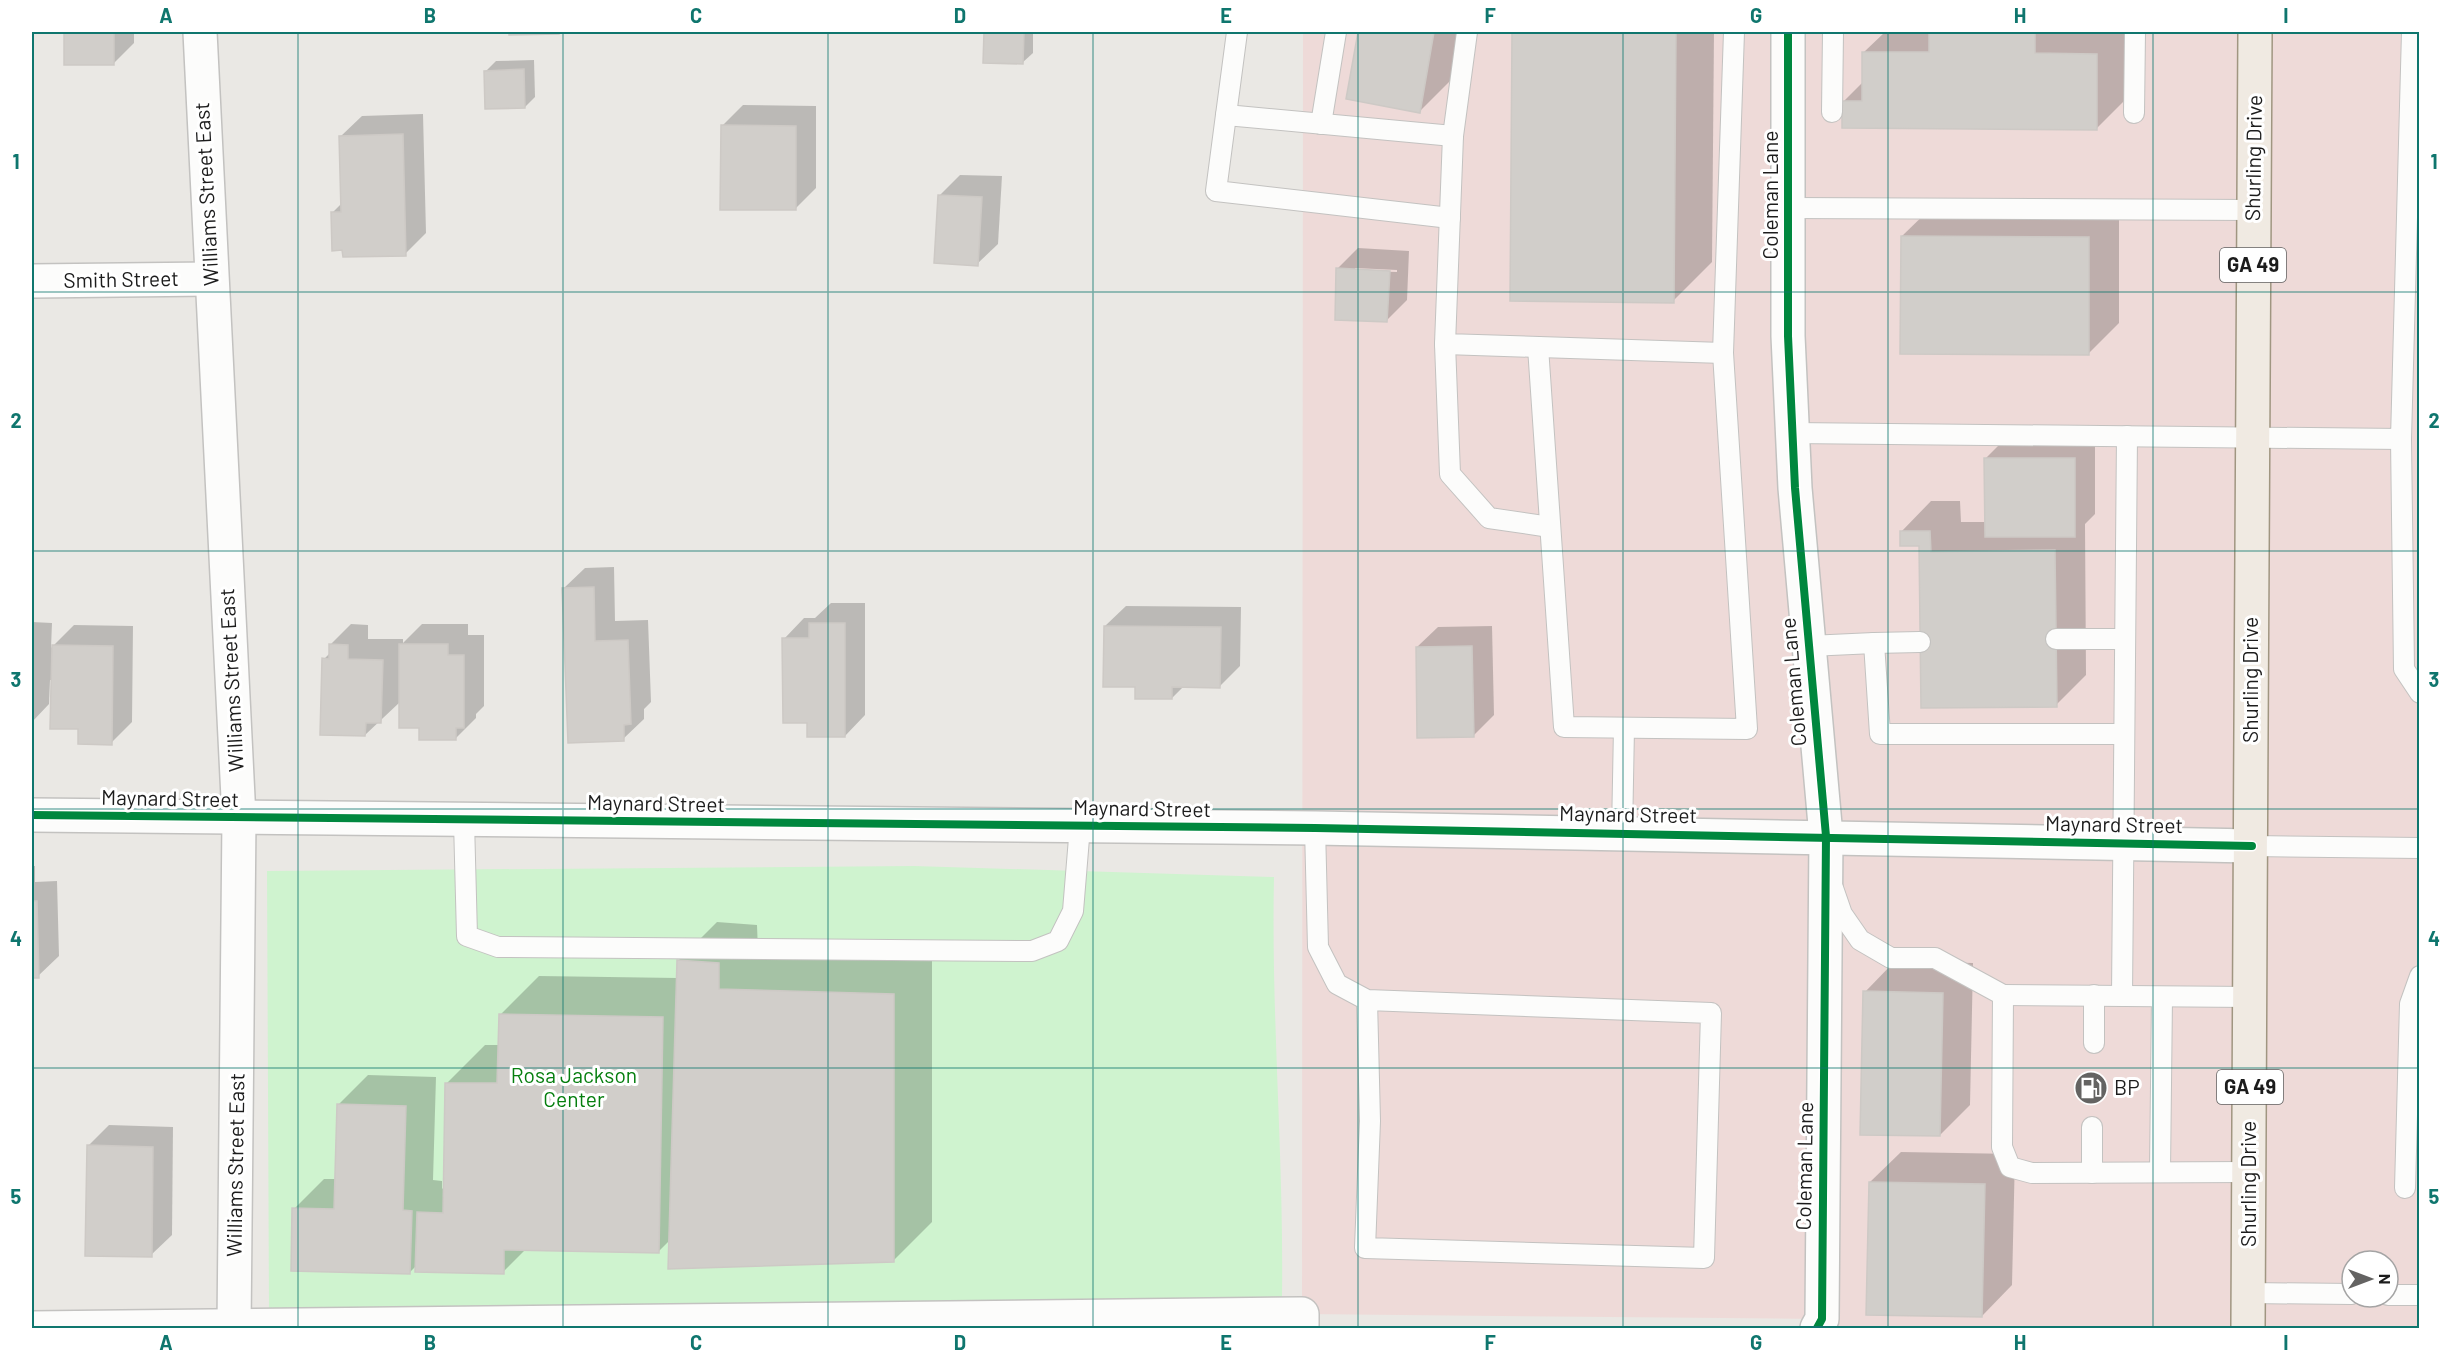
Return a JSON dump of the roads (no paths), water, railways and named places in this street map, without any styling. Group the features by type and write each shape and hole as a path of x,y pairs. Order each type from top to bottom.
{"main road":[{"name":"Shurling Drive","path":"2248,1329 2252,846 2251,439 2255,32"}],"street":[{"name":"Williams Street East","path":"200,32 239,818 234,1328"},
{"name":"Coleman Lane","path":"1788,32 1788,336 1792,434 1826,836 1822,1319 1816,1329"},
{"name":"Smith Street","path":"32,281 211,279"},
{"name":"Maynard Street","path":"32,815 1314,828 1826,836 2252,846"},
{"path":"32,1328 1302,1321"}],"lane":[{"path":"1237,32 1216,191 1450,218"},
{"path":"1321,124 1335,32"},
{"path":"1467,32 1453,136 1445,344 1449,474 1489,518 1550,527"},
{"path":"1538,347 1564,727 1747,729 1723,353 1734,32"},
{"path":"1832,111 1833,32"},
{"path":"2134,113 2135,32"},
{"path":"2412,32 2415,93 2411,368 2401,439 2411,603 2404,669 2420,693"},
{"path":"1226,114 1453,136"},
{"path":"1789,208 2253,210"},
{"path":"1445,344 1723,353"},
{"path":"1792,434 2401,439"},
{"path":"2122,996 2127,436"},
{"path":"2056,639 2125,639"},
{"path":"1809,646 1920,642"},
{"path":"1874,643 1880,734 2124,734"},
{"path":"1622,833 1624,728"},
{"path":"464,820 467,936 498,947 1032,951 1058,941 1073,911 1080,826"},
{"path":"1314,828 1318,947 1337,984 1367,1000 1711,1013 1704,1258 1365,1248 1370,1121 1367,1000"},
{"path":"2252,846 2420,848"},
{"path":"1826,870 1842,914 1860,940 1891,958 1935,958 2003,995 2250,997"},
{"path":"2405,1188 2410,1004 2420,976"},
{"path":"2003,995 2002,1147 2010,1167 2032,1173 2249,1172"},
{"path":"2094,995 2094,1043"},
{"path":"2160,1172 2162,997"},
{"path":"2092,1127 2092,1173"},
{"path":"2248,1293 2340,1294"},
{"path":"2400,1295 2420,1295"}],"place":[{"name":"BP","path":"2091,1088"}],"park label":[{"name":"Rosa Jackson Center","path":"574,1088"}]}
